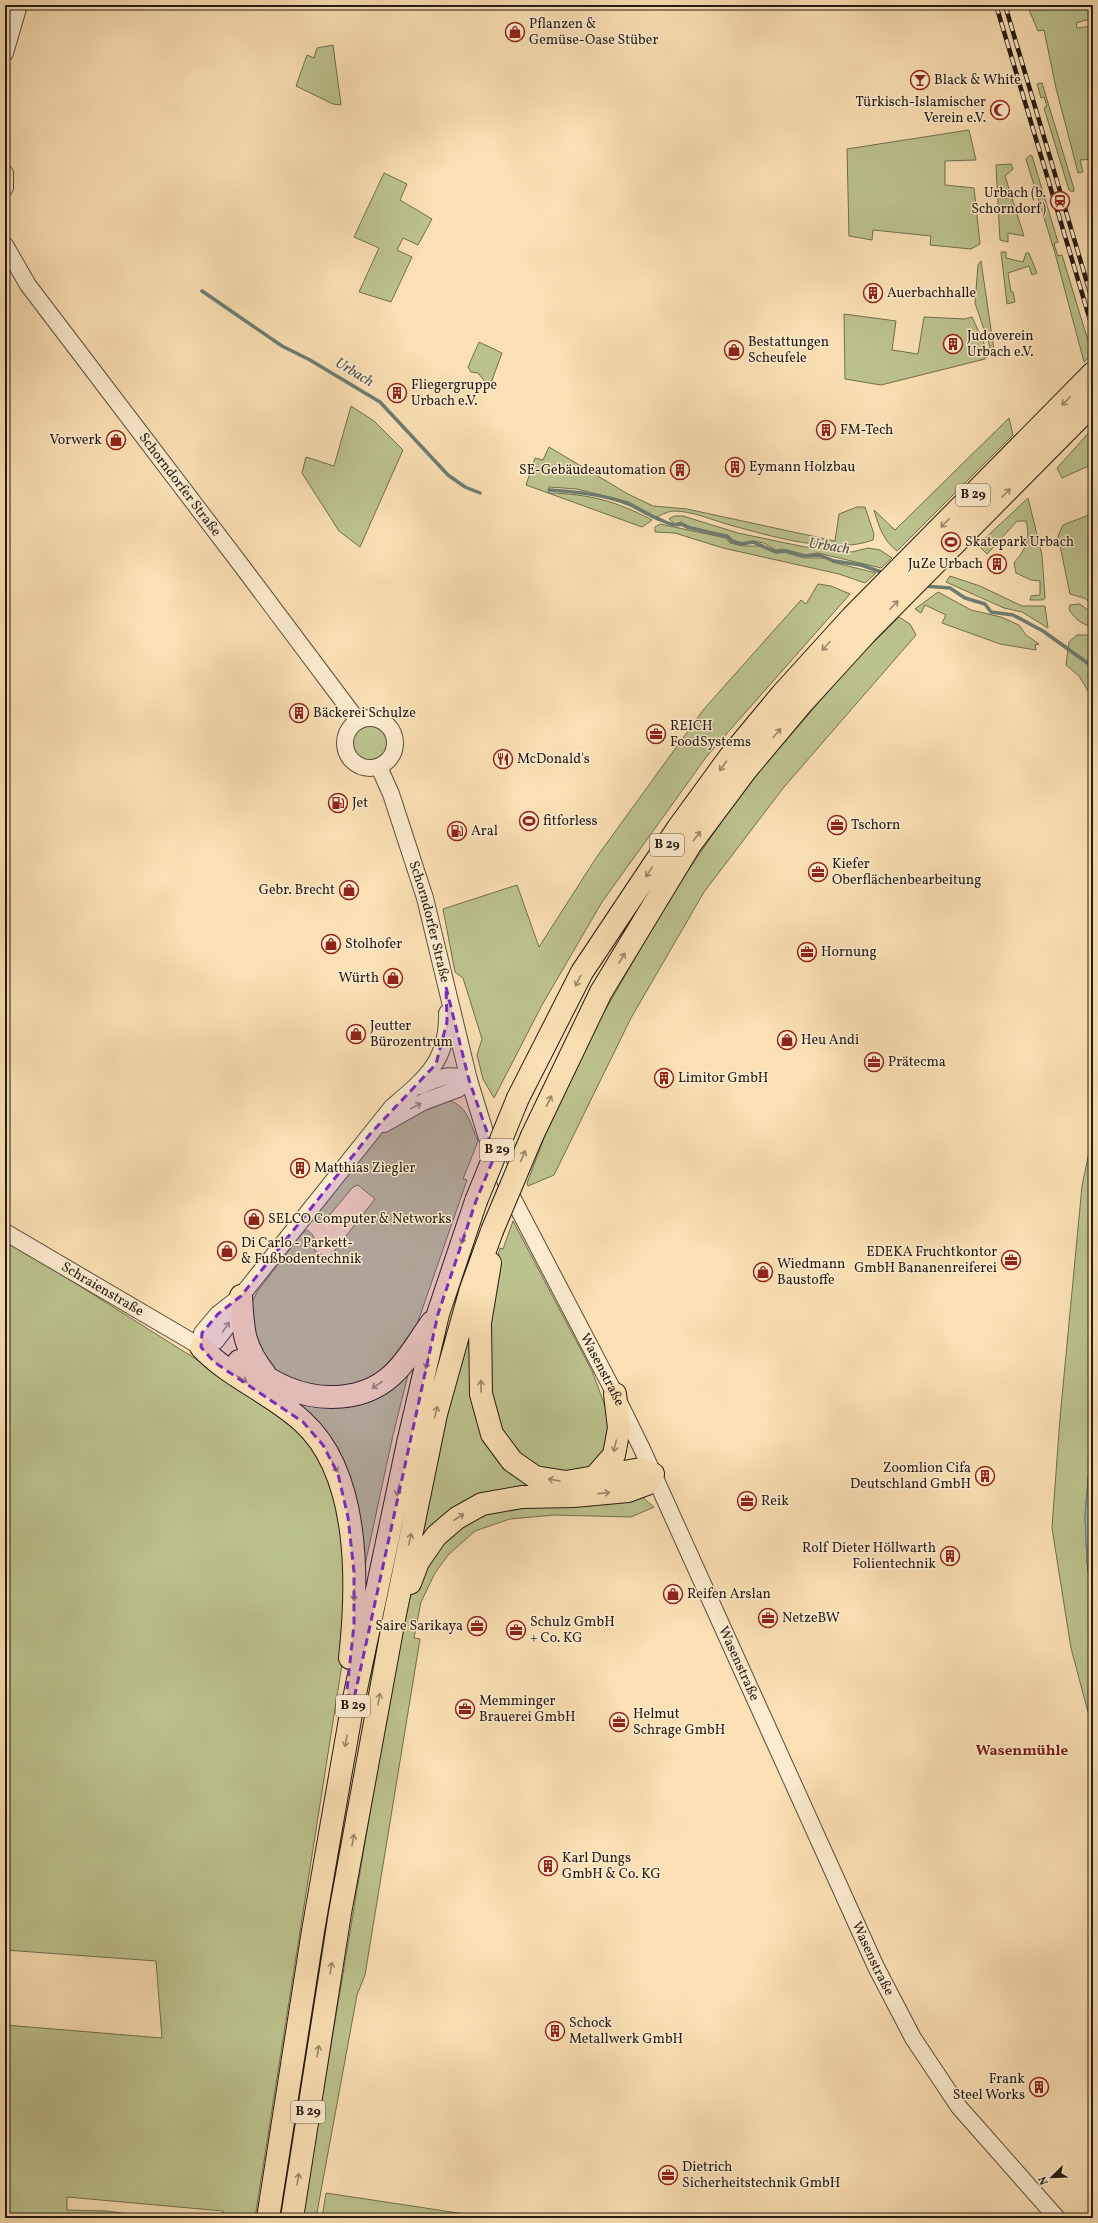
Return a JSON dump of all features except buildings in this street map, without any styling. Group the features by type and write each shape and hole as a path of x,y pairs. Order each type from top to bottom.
{"highway":[{"name":"B 29","path":"292,2218 340,1913 394,1619 436,1414 471,1289 490,1237 532,1136 601,992 690,845 746,770 803,702 859,625 1093,373"},
{"name":"B 29","path":"268,2218 313,1931 352,1708 408,1443 438,1314 476,1201 518,1098 582,972 678,828 734,752 783,693 859,625 1093,404"},
{"path":"394,1619 408,1590 418,1562 436,1536 457,1518 482,1504 522,1497 574,1496 628,1491 647,1484 653,1474 641,1470 566,1482 535,1477 512,1461 492,1434 481,1394 480,1323 490,1268 490,1237"},
{"path":"241,1296 243,1336 253,1358 267,1377"},
{"path":"201,1347 221,1350 287,1388 316,1396 344,1397 369,1391 391,1376 406,1359 438,1314"},
{"path":"201,1347 214,1362 261,1392 303,1422 323,1445 338,1474 348,1517 354,1572 354,1624 347,1690 352,1708"},
{"path":"593,1478 614,1455 619,1428 615,1394"}],"street":[{"path":"5,53 19,5"},
{"path":"5,173 5,188"},
{"name":"Schorndorfer Straße","path":"5,245 28,285 242,565 358,721"},
{"path":"372,718 379,720 390,728 394,735 395,742 392,756 379,766 365,768 357,764 349,755 346,738 350,728 358,721 372,718"},
{"name":"Schorndorfer Straße","path":"379,766 391,794 425,898 469,1080"},
{"path":"201,1347 216,1341 229,1324 241,1296 392,1107 413,1089 436,1064 444,1047 447,1022 446,987"},
{"path":"371,1133 423,1102 458,1089 469,1080 456,1075 445,1075 413,1089"},
{"name":"Wasenstraße","path":"469,1080 486,1135 512,1198 615,1394 653,1474 876,1967 910,2032 930,2066 959,2107 1057,2218"},
{"name":"Schraienstraße","path":"5,1232 201,1347"}],"highlighted area":[{"path":"446,987 469,1080 495,1155 476,1201 438,1314 352,1708 347,1690 354,1625 354,1572 348,1517 338,1474 323,1445 303,1422 214,1362 201,1347 202,1333 218,1314 241,1296 371,1133 436,1064 447,1022"}],"green space":[{"path":"1027,5 1093,5 1093,18 1076,23 1077,28 1093,26 1093,159 1080,160 1083,172 1078,173 1056,88 1044,30 1038,31"},
{"path":"333,45 341,105 333,104 296,86 307,55 314,58 317,48"},
{"path":"1042,83 1074,189 1073,192 1069,190 1044,108 1047,106 1044,97 1041,98 1037,84"},
{"path":"969,130 976,160 945,161 945,185 974,188 980,244 971,249 930,245 931,236 873,230 872,240 849,236 847,149"},
{"path":"1030,155 1032,156 1058,242 1054,244 1058,256 1062,255 1092,354 1084,362 1055,253 1026,159"},
{"path":"1011,164 1013,169 1005,176 1024,236 1008,233 1008,242 1000,240 996,165"},
{"path":"384,173 407,184 400,200 432,219 418,245 403,238 397,250 412,257 391,302 359,292 379,248 354,237"},
{"path":"1001,252 1006,252 1006,258 1023,262 1026,253 1029,253 1037,273 1032,275 1029,266 1008,273 1011,292 1013,292 1015,302 1007,304"},
{"path":"981,261 994,350 985,359 881,385 845,379 844,314 896,321 892,350 918,354 924,317 965,319 972,317 987,350 990,347 975,303 978,265"},
{"path":"479,342 502,353 491,383 487,384 478,373 471,372 468,367"},
{"path":"351,406 374,421 403,450 360,547 339,531 302,473 306,457 334,466"},
{"path":"1009,418 1013,435 897,551 892,547 882,533 874,510 895,530"},
{"path":"1093,428 1093,464 1062,478 1057,468"},
{"path":"549,447 628,494 653,506 687,509 835,541 839,514 857,507 865,507 874,534 873,540 839,546 821,545 782,539 688,512 672,511 656,517 629,502 577,489 549,487 549,493 590,497 614,503 652,520 642,527 526,485 535,458 543,460"},
{"path":"1028,498 1042,555 1045,598 1043,600 1030,600 1031,596 1040,595 1040,581 1031,580 1016,573 1014,563 1022,553 1028,539 1026,521 1017,521 987,554 978,545"},
{"path":"1089,515 1093,527 1093,604 1084,598 1070,594 1058,536 1063,525"},
{"path":"674,516 683,516 738,533 805,547 852,552 868,548 880,550 892,558 881,568 818,553 804,555 783,549 776,550 764,543 753,541 742,543 733,540 728,535 692,528 681,522 675,524 669,519"},
{"path":"660,524 726,538 730,543 743,546 761,546 775,553 784,552 804,558 826,558 832,562 876,573 865,583 839,574 723,548 675,533 655,532 655,527"},
{"path":"950,576 980,586 1022,606 1045,606 1048,628 1022,612 1004,608 946,582"},
{"path":"818,584 831,586 850,594 707,756 602,902 542,1005 494,1098 483,1079 477,1055 482,1039 463,978 455,972 443,909 517,885 539,947 596,858 704,709 801,600 806,604"},
{"path":"938,592 971,610 1001,617 1019,625 1026,635 1039,644 1035,645 1036,650 1000,644 942,623 946,615 925,605 921,613 915,609"},
{"path":"1080,604 1093,614 1093,627 1079,621 1073,616 1069,609 1070,605"},
{"path":"899,617 910,624 916,635 784,787 704,892 631,1018 554,1175 528,1186 527,1183 555,1109 599,1021 672,894 744,789 853,663"},
{"path":"1077,635 1088,635 1093,639 1093,699 1079,676 1066,665 1069,642"},
{"path":"369,725 382,731 388,744 382,757 369,763 356,757 350,744 356,731"},
{"path":"439,1099 448,1100 461,1107 469,1119 478,1141 463,1179 467,1180 414,1333 405,1351 366,1386 322,1392 275,1373 259,1356 251,1304 257,1292 301,1234 307,1230 314,1237 314,1250 328,1259 375,1199 358,1185 353,1187 323,1223 317,1224 313,1221 314,1216 365,1150 386,1128"},
{"path":"1093,1133 1093,1418 1085,1517 1087,1562 1093,1609 1093,1731 1071,1648 1052,1528 1060,1418 1082,1186"},
{"path":"513,1221 592,1371 611,1422 603,1457 576,1476 520,1462 494,1425 485,1324 489,1292 500,1248 503,1249"},
{"path":"5,1239 280,1412 323,1460 343,1531 346,1589 343,1658 255,2218 222,2218 223,2211 67,2197 67,2210 106,2211 165,2218 5,2218 5,2025 162,2038 156,1961 5,1950"},
{"path":"469,1325 487,1438 555,1488 511,1493 420,1544 431,1468"},
{"path":"219,1356 308,1401 404,1373 408,1375 393,1435 364,1570 342,1469"},
{"path":"642,1497 654,1507 631,1517 554,1515 510,1519 475,1531 448,1555 435,1573 421,1602 414,1638 420,1639 365,1975 357,1995 316,2218 302,2218 401,1628 407,1601 421,1564 473,1513 512,1504"},
{"path":"326,2193 478,2216 477,2218 322,2218"}],"water":[{"path":"1093,1418 1093,1609 1087,1562 1085,1517"}],"waterway":[{"name":"Urbach","path":"202,291 282,346 310,360 380,402 448,475 465,487 480,493"},
{"name":"Urbach","path":"549,490 609,498 628,504 668,523 675,525 681,524 687,527 728,537 731,541 742,544 753,542 776,552 786,551 805,556 819,555 834,561 861,565 884,573"},
{"name":"Urbach","path":"924,586 950,588 965,598 985,604 991,612 1013,615 1043,631 1093,667"}],"railway":[{"path":"996,5 1093,330"},
{"path":"1005,5 1093,303"}],"place":[{"name":"Pflanzen & Gemüse-Oase Stüber","path":"515,32"},
{"name":"Black & White","path":"920,80"},
{"name":"Türkisch-Islamischer Verein e.V.","path":"1000,110"},
{"name":"Urbach (b. Schorndorf)","path":"1060,201"},
{"name":"Auerbachhalle","path":"873,293"},
{"name":"Judoverein Urbach e.V.","path":"953,344"},
{"name":"Bestattungen Scheufele","path":"734,350"},
{"name":"Fliegergruppe Urbach e.V.","path":"397,393"},
{"name":"FM-Tech","path":"826,430"},
{"name":"Vorwerk","path":"116,440"},
{"name":"Eymann Holzbau","path":"735,467"},
{"name":"SE-Gebäudeautomation","path":"680,470"},
{"name":"Skatepark Urbach","path":"951,542"},
{"name":"JuZe Urbach","path":"997,564"},
{"name":"Bäckerei Schulze","path":"299,713"},
{"name":"REICH FoodSystems","path":"656,734"},
{"name":"McDonald's","path":"503,759"},
{"name":"Jet","path":"338,803"},
{"name":"fitforless","path":"529,821"},
{"name":"Tschorn","path":"837,825"},
{"name":"Aral","path":"457,831"},
{"name":"Kiefer Oberflächenbearbeitung","path":"818,872"},
{"name":"Gebr. Brecht","path":"349,890"},
{"name":"Stolhofer","path":"331,944"},
{"name":"Hornung","path":"807,952"},
{"name":"Würth","path":"393,978"},
{"name":"Jeutter Bürozentrum","path":"356,1034"},
{"name":"Heu Andi","path":"787,1040"},
{"name":"Prätecma","path":"874,1062"},
{"name":"Limitor GmbH","path":"664,1078"},
{"name":"Matthias Ziegler","path":"300,1168"},
{"name":"SELCO Computer & Networks","path":"254,1219"},
{"name":"Di Carlo - Parkett- & Fußbodentechnik","path":"227,1251"},
{"name":"EDEKA Fruchtkontor GmbH Bananenreiferei","path":"1011,1260"},
{"name":"Wiedmann Baustoffe","path":"763,1272"},
{"name":"Zoomlion Cifa Deutschland GmbH","path":"985,1476"},
{"name":"Reik","path":"747,1501"},
{"name":"Rolf Dieter Höllwarth Folientechnik","path":"950,1556"},
{"name":"Reifen Arslan","path":"673,1594"},
{"name":"NetzeBW","path":"768,1618"},
{"name":"Saire Sarikaya","path":"477,1626"},
{"name":"Schulz GmbH + Co. KG","path":"516,1630"},
{"name":"Memminger Brauerei GmbH","path":"465,1709"},
{"name":"Helmut Schrage GmbH","path":"619,1722"},
{"name":"Karl Dungs GmbH & Co. KG","path":"548,1866"},
{"name":"Schock Metallwerk GmbH","path":"555,2031"},
{"name":"Frank Steel Works","path":"1039,2087"},
{"name":"Dietrich Sicherheitstechnik GmbH","path":"668,2175"}],"district":[{"name":"Wasenmühle","path":"1022,1751"}]}
